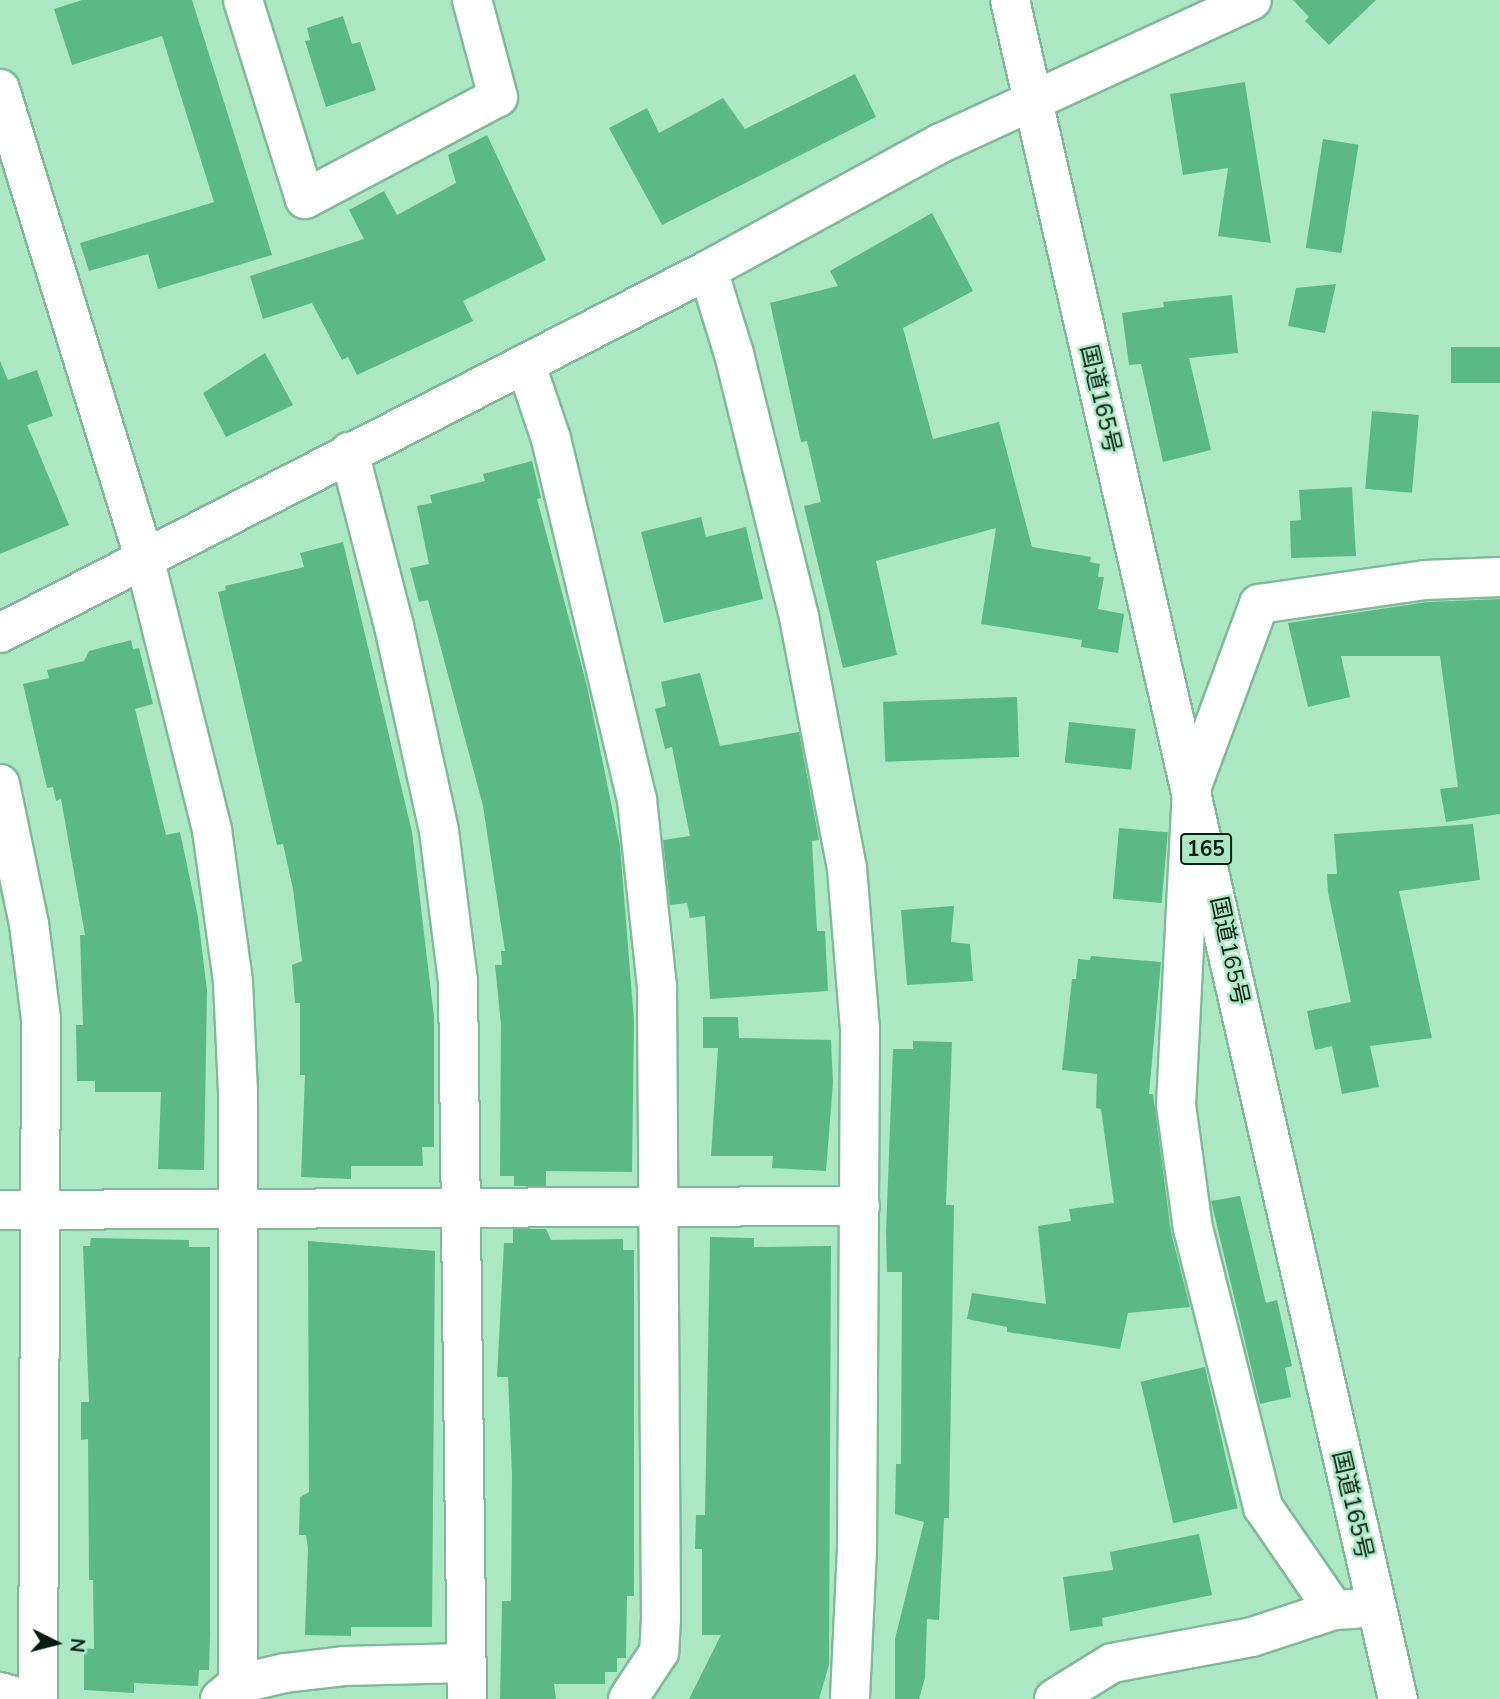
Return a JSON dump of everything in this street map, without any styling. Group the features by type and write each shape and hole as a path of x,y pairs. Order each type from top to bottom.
{"main road":[{"path":"243,0 305,199 498,97 472,0"},
{"name":"国道165号","path":"1010,0 1030,102 1192,786 1376,1608 1399,1695"},
{"path":"0,633 144,557 526,365 941,144 1030,102 1107,71 1252,0"},
{"path":"0,89 144,557 212,830 223,900 233,982 238,1210 229,1692 344,1666 467,1681 458,981 439,831 394,625 349,453"},
{"path":"708,270 734,354 799,617 847,868 860,1029 858,1549 850,1699"},
{"path":"526,365 551,439 637,800 657,987 662,1205 659,1652 628,1699"},
{"path":"1334,1610 1263,1507 1194,1229 1176,1105 1192,786 1259,604 1425,580 1500,577"},
{"path":"0,784 29,924 40,1019 38,1699"},
{"path":"0,1210 860,1206"},
{"path":"1054,1699 1112,1663 1252,1637 1334,1610 1376,1608"},
{"path":"0,1692 25,1699"}],"building":[{"path":"82,0 192,0 272,255 158,289 148,254 89,271 80,243 214,202 162,36 72,65 54,9"},
{"path":"1293,0 1376,0 1329,45 1305,21 1309,17"},
{"path":"343,16 352,44 360,42 376,90 326,107 305,41 310,40 307,28"},
{"path":"855,74 876,117 662,225 609,128 647,108 659,133 723,98 745,129"},
{"path":"1245,82 1271,243 1218,236 1228,168 1183,175 1170,94"},
{"path":"487,135 546,260 463,301 473,321 357,375 348,357 342,360 312,303 263,319 250,276 364,239 349,210 384,191 397,215 456,183 448,155"},
{"path":"1323,139 1359,145 1341,253 1306,248"},
{"path":"932,213 973,291 903,328 933,439 999,422 1032,547 1091,557 1090,562 1100,564 1098,577 1104,577 1098,609 1124,614 1118,653 1081,647 1082,640 981,624 996,528 876,561 897,655 843,668 804,506 821,502 807,441 801,442 770,303 838,286 830,271"},
{"path":"1336,284 1325,333 1288,326 1296,288"},
{"path":"1232,295 1238,353 1189,358 1211,450 1163,462 1141,364 1129,365 1122,313 1164,307 1163,302"},
{"path":"1451,347 1500,347 1500,383 1451,383"},
{"path":"265,353 293,405 226,437 203,393"},
{"path":"0,361 8,380 37,370 53,416 27,425 69,525 0,554"},
{"path":"1372,411 1419,415 1412,493 1365,489"},
{"path":"532,461 541,498 537,499 587,686 620,846 634,1021 632,1172 546,1171 546,1186 514,1186 514,1176 500,1176 501,1025 495,965 502,965 501,951 505,951 483,806 428,600 419,602 410,568 429,564 417,506 432,503 430,495 485,481 483,474"},
{"path":"1352,487 1356,556 1291,558 1290,521 1301,520 1299,490"},
{"path":"701,517 706,537 746,527 763,599 664,623 641,532"},
{"path":"343,542 412,832 434,1017 434,1147 422,1147 423,1166 351,1166 351,1179 301,1177 305,1075 300,1075 300,1003 295,1003 292,965 302,961 293,889 283,844 277,845 218,592 226,590 225,586 304,567 300,553"},
{"path":"1500,599 1500,814 1446,822 1440,789 1458,787 1440,656 1341,656 1350,697 1308,707 1288,623 1427,602"},
{"path":"131,640 133,649 139,648 153,704 135,709 166,835 180,832 198,917 207,990 204,1170 158,1169 161,1092 95,1092 95,1081 77,1081 76,1025 83,1025 80,935 85,935 61,799 56,801 53,787 47,788 23,684 49,678 47,670 84,661 89,651"},
{"path":"700,673 720,746 799,732 819,840 812,841 817,931 825,931 828,991 710,999 705,916 690,918 687,903 670,905 663,840 690,836 672,747 665,749 655,709 666,706 661,682"},
{"path":"1017,697 1019,757 885,762 883,702"},
{"path":"1069,722 1136,729 1131,770 1065,763"},
{"path":"1473,824 1480,880 1399,891 1432,1038 1370,1046 1379,1087 1342,1094 1332,1046 1315,1050 1307,1011 1351,1002 1328,892 1327,874 1337,874 1334,834"},
{"path":"1119,828 1168,832 1162,903 1113,899"},
{"path":"954,906 951,942 970,944 973,981 907,985 901,910"},
{"path":"1091,956 1161,962 1149,1094 1153,1094 1171,1232 1190,1307 1128,1313 1120,1349 1007,1332 1007,1327 967,1319 972,1293 1046,1304 1038,1226 1071,1221 1069,1209 1114,1203 1101,1109 1096,1108 1097,1074 1062,1070 1072,979 1076,979 1078,959 1090,960"},
{"path":"703,1017 738,1017 739,1038 831,1040 833,1083 826,1171 772,1168 773,1156 711,1156 718,1048 703,1048"},
{"path":"913,1041 952,1042 946,1205 954,1205 949,1518 944,1518 939,1620 927,1619 925,1678 919,1699 895,1699 895,1639 924,1522 895,1514 896,1464 901,1464 902,1272 887,1272 886,1232 893,1049 913,1049"},
{"path":"1240,1196 1266,1303 1277,1300 1292,1366 1285,1368 1291,1397 1260,1404 1211,1201"},
{"path":"513,1229 546,1229 551,1240 623,1239 623,1250 634,1250 634,1596 627,1596 626,1658 617,1658 617,1672 605,1672 605,1684 554,1684 556,1699 500,1699 502,1601 511,1601 512,1475 508,1377 497,1377 504,1243 513,1243"},
{"path":"710,1237 754,1238 754,1247 831,1246 829,1665 819,1699 689,1699 721,1635 702,1635 702,1549 695,1549 696,1515 705,1515"},
{"path":"91,1238 189,1240 189,1247 210,1247 210,1635 209,1670 199,1670 198,1686 134,1683 134,1693 84,1690 84,1648 94,1649 93,1580 89,1580 88,1439 81,1440 81,1402 89,1402 83,1246 90,1246"},
{"path":"308,1241 435,1251 432,1627 351,1627 351,1636 305,1635 308,1548 306,1535 299,1535 300,1497 309,1492"},
{"path":"1205,1367 1238,1508 1173,1523 1141,1382"},
{"path":"1199,1534 1212,1595 1102,1618 1103,1626 1070,1631 1063,1577 1113,1570 1110,1552"}]}
